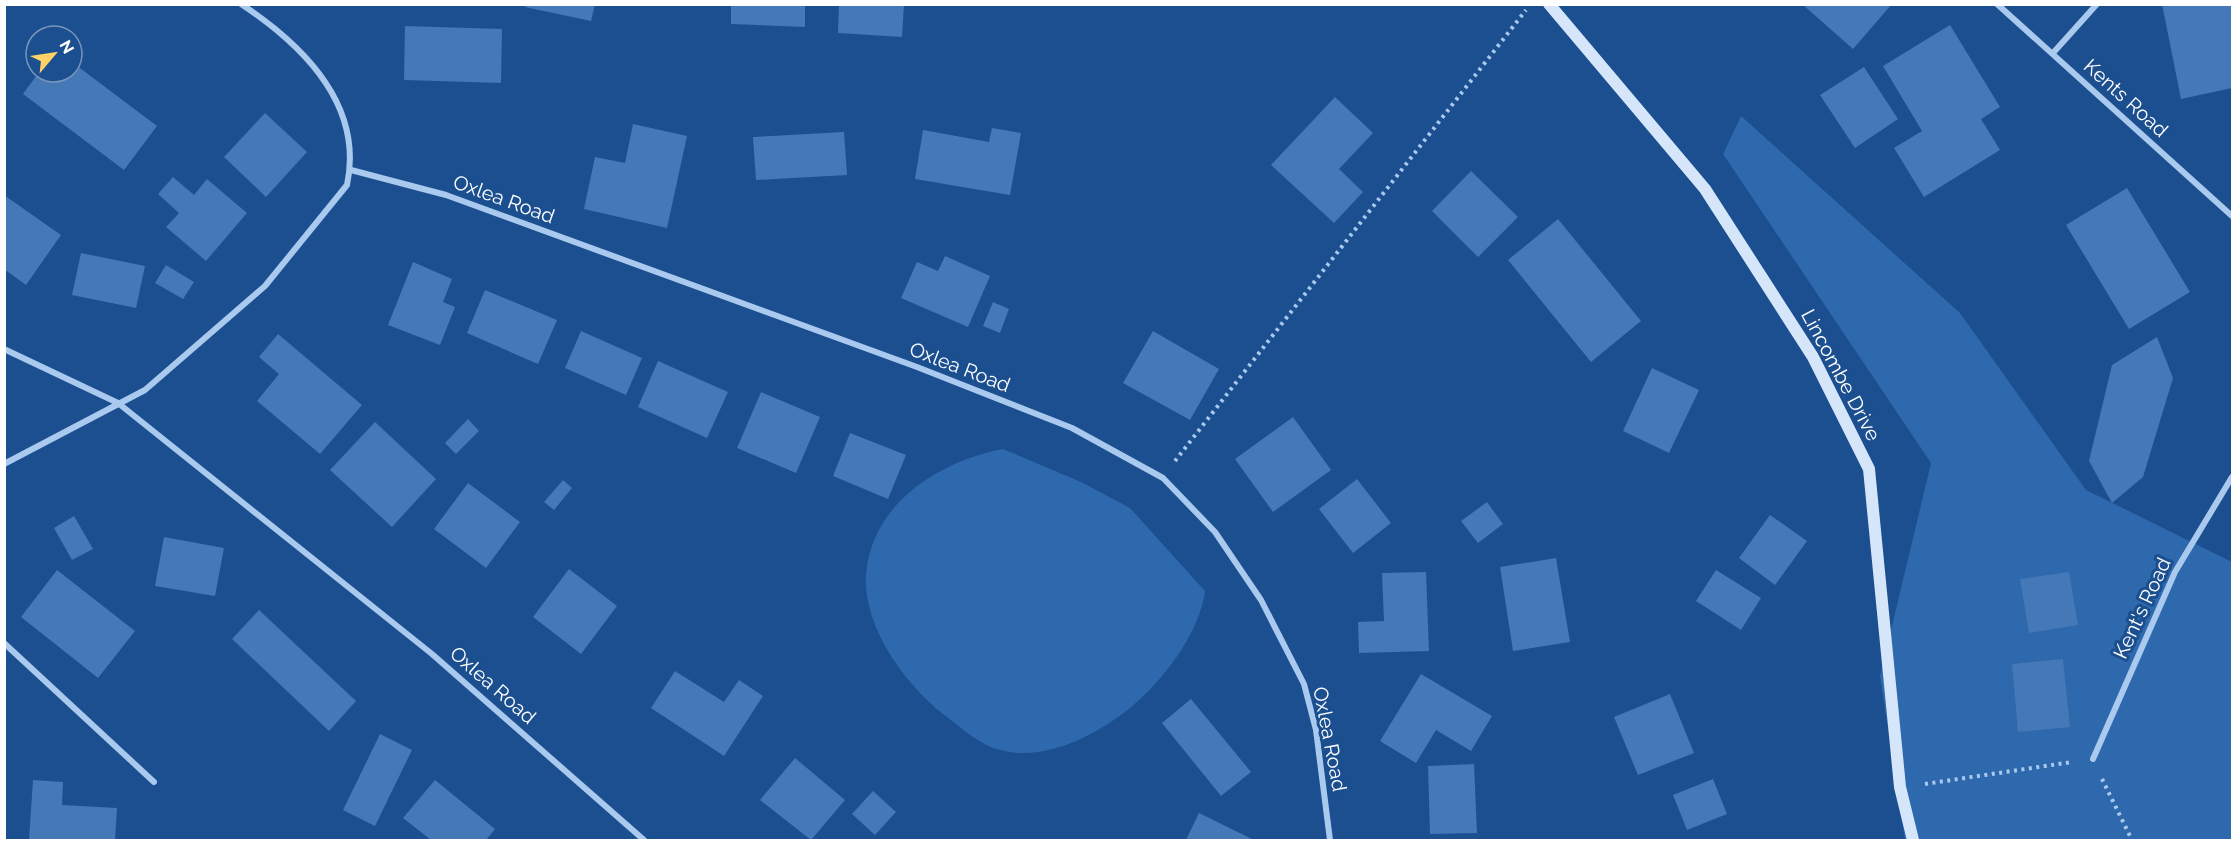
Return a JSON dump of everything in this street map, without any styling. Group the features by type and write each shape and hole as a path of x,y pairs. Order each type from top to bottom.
{"street":[{"path":"4,464 145,390 265,286 347,185 351,170 346,118 313,63 266,20 241,4"},
{"name":"Lincombe Drive","path":"1549,4 1705,189 1813,357 1869,469 1900,787 1913,840"},
{"name":"Kents Road","path":"1997,4 2232,216"},
{"path":"2053,53 2097,4"},
{"name":"Oxlea Road","path":"351,170 446,195 916,367 1072,428 1163,478 1215,532 1261,600 1304,684 1316,730 1330,840"},
{"name":"Oxlea Road","path":"4,349 118,403 432,654 644,840"},
{"name":"Kent's Road","path":"2093,759 2175,572 2232,477"},
{"path":"4,643 154,782"}],"path":[{"path":"1163,478 1530,4"},
{"path":"1900,787 2093,759 2132,840"}],"shaded area":[{"path":"1741,116 1960,313 2086,490 2232,562 2232,840 1905,840 1880,676 1931,463 1723,154"},
{"path":"1003,449 1081,482 1130,508 1205,591 1202,607 1188,640 1155,685 1130,708 1102,728 1070,744 1035,752 1017,753 1000,750 979,741 917,690 890,655 872,615 867,595 866,575 871,550 881,527 895,507 912,490 933,475 979,455"}],"building":[{"path":"526,4 595,4 591,21 525,7"},
{"path":"731,4 805,4 805,27 731,24"},
{"path":"839,4 904,4 902,37 838,33"},
{"path":"1802,4 1892,4 1853,49"},
{"path":"2162,4 2232,4 2232,88 2181,99"},
{"path":"1950,25 2000,107 1981,119 2000,150 1924,197 1894,148 1922,131 1883,66"},
{"path":"405,26 502,29 501,83 404,80"},
{"path":"1864,67 1898,119 1855,148 1820,95"},
{"path":"84,71 157,126 124,170 23,94 30,84 84,84"},
{"path":"1335,97 1373,133 1339,169 1363,192 1334,223 1271,165"},
{"path":"265,113 307,152 266,197 224,157"},
{"path":"633,124 687,136 667,228 584,209 595,157 625,163"},
{"path":"992,128 1021,133 1010,195 915,179 923,130 989,142"},
{"path":"844,132 847,175 756,180 753,137"},
{"path":"1471,171 1518,217 1478,257 1432,211"},
{"path":"173,177 194,195 207,179 247,213 206,261 166,227 179,213 158,194"},
{"path":"2127,188 2190,292 2129,329 2066,225"},
{"path":"4,195 61,235 26,285 4,269"},
{"path":"1558,219 1641,321 1591,362 1508,260"},
{"path":"81,253 145,266 136,308 72,295"},
{"path":"945,256 990,276 968,327 901,298 917,262 938,271"},
{"path":"413,262 452,279 443,302 455,307 440,345 388,325"},
{"path":"166,265 194,282 183,299 155,283"},
{"path":"485,290 557,320 538,364 467,333"},
{"path":"993,302 1009,309 1000,333 983,326"},
{"path":"581,331 642,358 626,395 565,368"},
{"path":"1153,331 1219,369 1190,420 1123,383"},
{"path":"278,334 362,405 320,454 257,401 279,374 259,357"},
{"path":"2157,337 2173,378 2143,477 2112,503 2089,461 2112,365"},
{"path":"658,361 728,392 707,438 638,407"},
{"path":"1652,368 1699,390 1669,453 1623,431"},
{"path":"761,392 820,417 796,473 737,448"},
{"path":"1293,417 1331,470 1273,512 1235,459"},
{"path":"468,419 479,431 456,454 445,443"},
{"path":"375,422 436,479 392,527 330,470"},
{"path":"850,433 906,455 888,499 833,476"},
{"path":"1357,479 1391,523 1353,553 1319,509"},
{"path":"563,480 572,488 554,510 544,502"},
{"path":"468,483 520,522 486,568 434,529"},
{"path":"1487,502 1503,524 1478,543 1461,521"},
{"path":"1770,515 1807,541 1775,585 1739,558"},
{"path":"74,516 93,549 72,560 54,528"},
{"path":"164,537 224,548 215,596 155,586"},
{"path":"1556,558 1570,642 1513,651 1500,567"},
{"path":"569,569 617,606 581,654 533,617"},
{"path":"57,570 135,631 98,678 21,617"},
{"path":"1716,570 1761,598 1741,630 1696,601"},
{"path":"1426,572 1429,651 1359,653 1358,622 1384,621 1382,573"},
{"path":"2069,572 2078,625 2029,633 2020,579"},
{"path":"259,610 356,701 329,731 232,639"},
{"path":"2063,659 2070,727 2018,732 2012,664"},
{"path":"675,671 724,702 739,680 763,696 724,756 651,708"},
{"path":"1421,674 1492,716 1471,751 1436,730 1416,763 1380,741"},
{"path":"1670,694 1694,753 1638,775 1614,717"},
{"path":"1191,699 1251,772 1221,796 1162,723"},
{"path":"380,734 412,750 375,826 343,810"},
{"path":"795,758 845,800 811,840 760,800"},
{"path":"1474,764 1477,833 1430,834 1428,766"},
{"path":"1713,779 1727,814 1687,830 1673,795"},
{"path":"33,780 63,782 62,805 117,808 115,840 29,840"},
{"path":"435,780 495,829 486,840 431,840 403,818"},
{"path":"873,791 896,812 875,835 852,814"},
{"path":"1199,813 1254,840 1186,840"}]}
